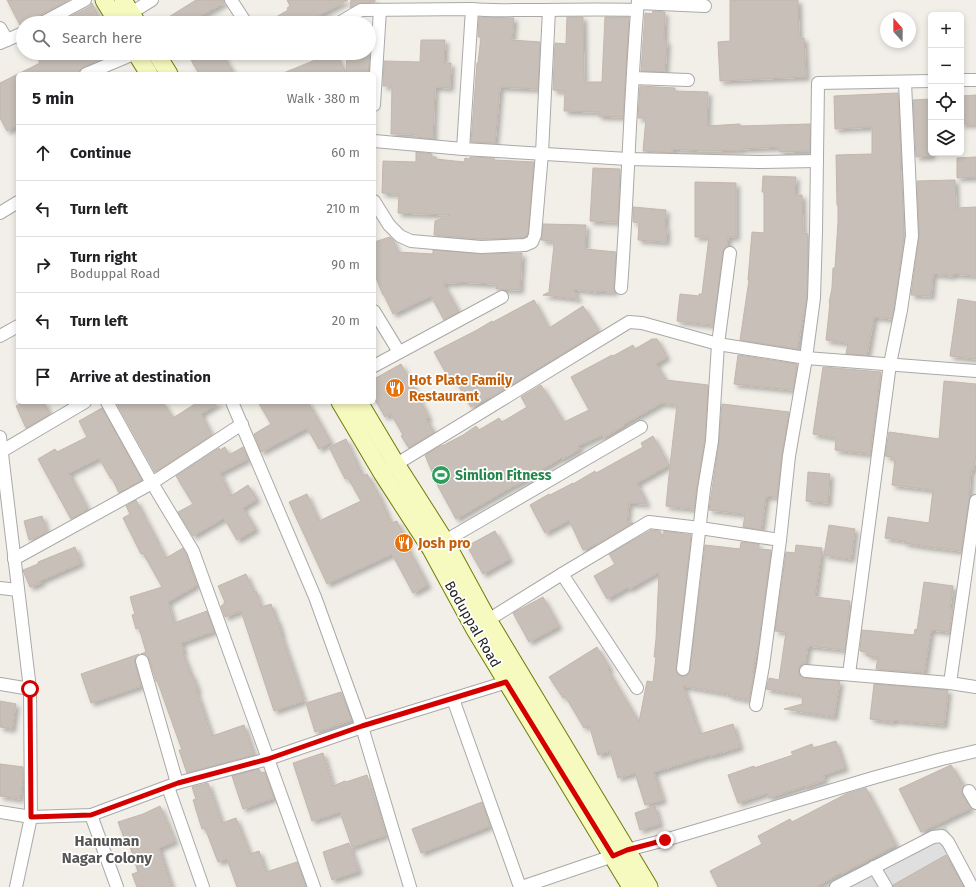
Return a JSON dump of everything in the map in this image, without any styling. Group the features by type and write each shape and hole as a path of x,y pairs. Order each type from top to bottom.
{"street":[{"path":"55,16 85,0"},
{"path":"104,0 127,15 152,0"},
{"path":"231,0 241,16"},
{"path":"621,288 638,4"},
{"path":"351,16 361,10 604,9 638,4 705,6"},
{"path":"463,149 472,9"},
{"path":"376,73 380,10"},
{"path":"376,204 389,225 400,236 411,241 481,247 524,246 532,242 535,235 542,153 549,10"},
{"path":"0,28 4,41 16,36"},
{"path":"91,72 119,60"},
{"path":"140,60 148,72"},
{"path":"160,60 167,72"},
{"path":"633,78 688,80"},
{"path":"964,80 976,80"},
{"path":"756,705 763,666 780,540 789,456 806,358 814,298 818,82 928,81"},
{"path":"849,674 890,364 901,310 912,236 905,82"},
{"path":"376,141 463,149 628,159 758,162 817,161"},
{"path":"0,213 16,203"},
{"path":"682,670 704,489 712,441 718,344 730,253"},
{"path":"376,365 502,297"},
{"path":"376,314 399,352"},
{"path":"389,468 630,322 642,323 718,344 806,358 976,371"},
{"path":"0,336 16,327"},
{"path":"2,451 82,404"},
{"path":"108,404 152,484 193,551 314,887"},
{"path":"233,404 315,597 362,726 410,887"},
{"name":"Boduppal Road","path":"341,404 445,541 620,853 631,887"},
{"name":"Boduppal Road","path":"360,404 389,468 431,549 474,628 506,682 620,853 650,887"},
{"path":"14,559 152,484 242,424"},
{"path":"445,541 641,427"},
{"path":"0,436 3,485 30,689 31,817 16,887"},
{"path":"950,684 976,501"},
{"path":"488,620 649,522 780,540"},
{"path":"562,574 637,688"},
{"path":"0,588 18,590"},
{"path":"142,661 173,785 203,887"},
{"path":"806,670 976,687"},
{"path":"0,812 31,817 91,815 173,785 268,759 362,726 506,682"},
{"path":"0,684 30,689"},
{"path":"453,699 521,887 620,853 883,775 976,751"},
{"path":"969,791 976,803"},
{"path":"91,815 117,887"},
{"path":"836,887 874,866 933,837 942,836 948,842 972,887"},
{"path":"874,866 886,887"}],"shaded area":[{"path":"946,826 976,883 976,887 825,887"}],"building":[{"path":"7,0 69,0 38,16 16,16 16,17"},
{"path":"196,0 224,0 224,3 201,16 170,16"},
{"path":"287,0 348,0 318,16 278,16 288,10 287,8 290,6"},
{"path":"351,0 375,0 375,2 361,3 350,8"},
{"path":"730,0 798,0 799,38 804,38 806,77 720,81 718,42 730,41"},
{"path":"92,3 98,16 72,16 89,7"},
{"path":"653,11 665,12 664,41 667,41 665,72 641,71 645,13 652,14"},
{"path":"479,17 514,18 512,40 540,42 538,89 500,87 495,143 471,142 477,63 481,37 478,37"},
{"path":"567,17 583,17 584,82 602,82 605,17 629,17 623,117 598,116 599,112 564,111 565,91 553,90 555,43 566,44"},
{"path":"421,40 445,40 444,63 451,63 450,88 435,87 433,139 417,137 417,135 413,134 391,134 392,86 383,86 384,61 420,62"},
{"path":"38,60 100,60 83,67 80,72 22,72 40,63"},
{"path":"191,60 226,60 233,72 198,72"},
{"path":"315,60 339,60 346,72 286,72"},
{"path":"347,60 369,60 368,72 346,72"},
{"path":"16,75 16,126 7,131 0,118 0,83"},
{"path":"640,86 675,88 675,91 708,92 707,126 740,124 740,126 810,124 810,151 780,152 779,147 705,151 672,149 672,153 643,151 646,118 638,118"},
{"path":"898,93 904,236 894,309 892,319 874,317 867,355 846,354 848,343 826,340 833,268 835,268 838,222 836,155 872,154 872,127 835,129 834,96"},
{"path":"976,95 976,124 964,124 964,96"},
{"path":"928,99 928,156 931,156 916,157 913,100"},
{"path":"416,152 432,154 432,157 436,157 436,159 464,162 465,158 470,159 470,157 534,162 528,233 526,236 523,238 481,239 434,235 435,221 450,215 398,213 399,194 382,193 383,161 416,162"},
{"path":"976,157 976,177 957,178 957,158"},
{"path":"593,168 620,169 618,222 590,221"},
{"path":"763,176 796,177 795,195 802,195 803,233 808,234 807,297 797,349 740,340 749,280 752,232 764,233 764,192 762,192"},
{"path":"955,180 956,208 976,207 976,276 933,274 931,296 911,295 919,237 917,181"},
{"path":"695,182 736,183 736,237 728,237 727,246 723,252 713,325 677,321 680,294 699,296 699,294 702,294 709,237 695,237"},
{"path":"633,207 666,210 666,242 638,240 639,223 633,222"},
{"path":"543,224 586,225 585,249 616,252 614,292 597,292 573,289 579,299 543,295 551,291 549,291 554,245 553,241 541,240"},
{"path":"390,237 393,240 398,252 433,254 433,250 481,254 522,253 520,290 496,289 496,284 457,282 443,283 459,312 444,320 431,296 393,314 376,278 376,241"},
{"path":"958,299 976,302 976,359 950,356"},
{"path":"534,300 549,328 583,306 599,331 490,398 471,407 455,380 451,382 434,352"},
{"path":"652,339 657,339 667,357 656,364 666,380 708,385 705,440 694,509 666,506 677,405 662,403 624,424 625,425 603,438 602,435 578,446 580,449 562,459 561,458 534,474 535,475 456,519 438,486 425,455 463,435 476,426 479,430 499,418 502,422 527,407 521,397 541,385 564,422 589,410 571,377 633,345 635,349"},
{"path":"738,355 797,364 793,390 734,384"},
{"path":"401,364 420,398 429,418 426,419 434,432 409,448 401,436 403,435 391,414 385,417 376,401 376,378"},
{"path":"823,367 881,372 870,454 835,450 836,438 813,434"},
{"path":"944,381 976,384 976,453 974,470 971,469 970,497 961,551 904,543 905,541 885,538 888,517 929,523 933,490 892,485 895,460 891,460 892,457 885,456 889,432 939,439"},
{"path":"20,404 45,404 50,414 26,428 16,406"},
{"path":"117,404 164,404 173,418 195,404 217,404 201,414 212,435 155,472"},
{"path":"259,404 309,404 331,442 319,449 307,428 261,452 254,434 271,424"},
{"path":"722,404 789,412 777,497 766,496 761,530 743,527 745,514 709,510 719,442"},
{"path":"102,408 142,480 119,493 112,478 111,479 99,458 69,473 88,509 71,519 38,459 55,449 57,452 87,437 79,421"},
{"path":"653,436 669,465 637,483 647,504 629,503 627,522 633,523 601,542 583,550 569,520 545,533 530,505 549,494 550,495 573,484 595,471 596,473 643,447 641,443"},
{"path":"346,439 363,476 367,474 379,495 391,523 397,521 407,546 428,585 413,593 392,554 327,584 289,502 307,494 319,521 361,501 348,478 345,479 329,447"},
{"path":"225,447 229,455 243,447 248,459 220,473 231,496 248,485 257,499 243,508 256,529 237,540 224,518 193,536 178,512 193,504 176,476 219,448 220,450"},
{"path":"808,472 830,474 828,503 806,501"},
{"path":"136,500 166,558 183,548 197,585 168,602 174,623 207,611 214,631 181,643 184,650 182,651 198,690 196,690 212,736 244,725 254,755 187,773 179,750 182,750 149,659 147,655 141,654 146,652 139,628 136,629 132,615 135,614 130,597 162,587 143,553 141,554 123,518 130,514 126,506"},
{"path":"42,516 47,532 29,540 24,521"},
{"path":"829,525 855,529 851,559 824,555"},
{"path":"651,530 660,531 663,537 664,531 691,535 676,668 676,672 682,676 686,676 690,670 705,545 740,549 741,542 759,544 759,549 771,550 759,641 752,674 754,674 749,700 728,696 729,694 683,686 700,734 733,724 740,747 654,772 663,800 645,805 635,773 618,778 610,751 598,755 589,725 584,728 565,696 563,698 549,677 597,647 610,668 608,670 639,722 647,681 653,682 656,657 654,657 659,572 629,589 628,587 607,599 594,576 615,564 609,554"},
{"path":"495,531 510,559 483,574 467,546"},
{"path":"796,545 822,548 815,597 850,601 845,650 808,646 805,664 800,666 799,670 799,675 801,677 840,681 834,717 784,709 802,704 803,695 766,689 769,678 779,680 786,632 775,631 786,552 795,553"},
{"path":"75,547 81,563 30,587 23,570 38,564 38,562"},
{"path":"246,574 254,592 256,591 261,607 271,604 304,701 274,711 241,611 225,617 221,606 225,602 218,586"},
{"path":"924,582 953,586 950,608 953,609 949,632 931,630 924,673 876,669 878,657 867,656 867,652 860,651 862,630 914,635 915,629 917,630"},
{"path":"543,597 559,626 529,642 513,613"},
{"path":"139,654 136,656 135,663 141,686 91,703 81,674"},
{"path":"874,684 948,690 944,725 870,719"},
{"path":"341,692 352,720 315,732 306,703"},
{"path":"0,701 16,704 12,729 0,727"},
{"path":"836,741 845,768 823,775 825,780 805,787 804,786 769,798 767,793 738,803 728,775 793,755 791,752 812,744 813,748"},
{"path":"323,753 333,786 367,775 386,835 352,847 340,812 312,821 293,763"},
{"path":"0,764 23,767 20,799 0,796"},
{"path":"951,765 964,786 962,794 971,808 921,832 899,789"},
{"path":"259,769 261,773 265,772 274,798 243,809 232,776"},
{"path":"208,783 222,823 236,818 250,854 259,851 266,872 297,862 306,887 237,887 227,859 218,862 205,828 202,829 193,800 196,799 192,787"},
{"path":"866,788 896,845 841,874 840,873 816,887 718,887 710,871 762,844 758,836 790,819 792,822 846,794"},
{"path":"482,802 490,826 421,853 412,829"},
{"path":"160,806 175,841 159,848 172,887 137,887 132,874 138,872 127,837 124,838 118,822 143,814"},
{"path":"655,806 660,824 640,830 635,813"},
{"path":"349,843 359,871 332,880 323,852"},
{"path":"946,855 964,887 893,887 893,885"}],"place":[{"name":"Hot Plate Family Restaurant","path":"395,388"},
{"name":"Simlion Fitness","path":"441,475"},
{"name":"Josh pro","path":"404,543"}],"district":[{"name":"Hanuman Nagar Colony","path":"107,850"}],"route":[{"path":"30,689 31,817 91,815 178,783 268,759 362,726 506,682 613,856 627,850 665,840"}]}
